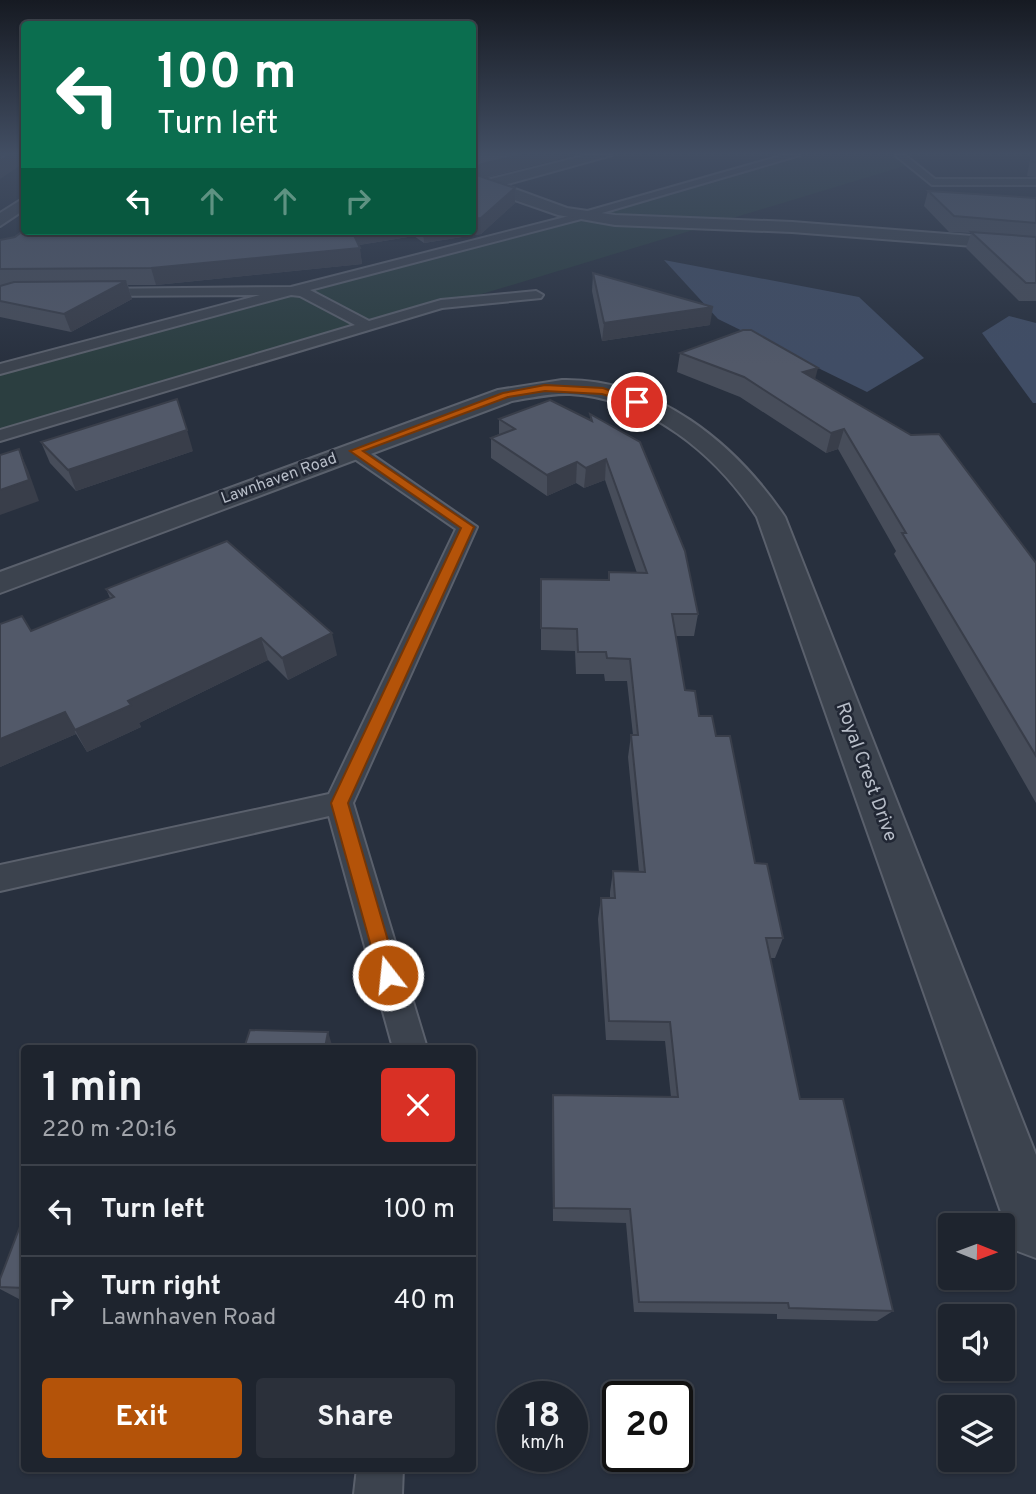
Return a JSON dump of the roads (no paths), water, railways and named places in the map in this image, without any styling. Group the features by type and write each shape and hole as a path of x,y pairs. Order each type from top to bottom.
{"street":[{"path":"726,225 806,228 1036,246"},
{"name":"Lawnhaven Road","path":"0,583 506,395 545,388 603,391"},
{"name":"Royal Crest Drive","path":"603,391 637,402 695,434 730,462 756,490 771,517 1036,1229"}],"lane":[{"path":"0,369 544,225"},
{"path":"83,292 303,292 365,326"},
{"path":"0,436 441,304 536,295"},
{"path":"355,451 467,527 340,803 409,1045"},
{"path":"0,878 340,803"},
{"path":"378,1494 380,1472"}],"water":[{"path":"664,260 859,297 924,358 867,392 718,319"},
{"path":"1009,316 1036,323 1036,403 1033,403 982,333"}]}
